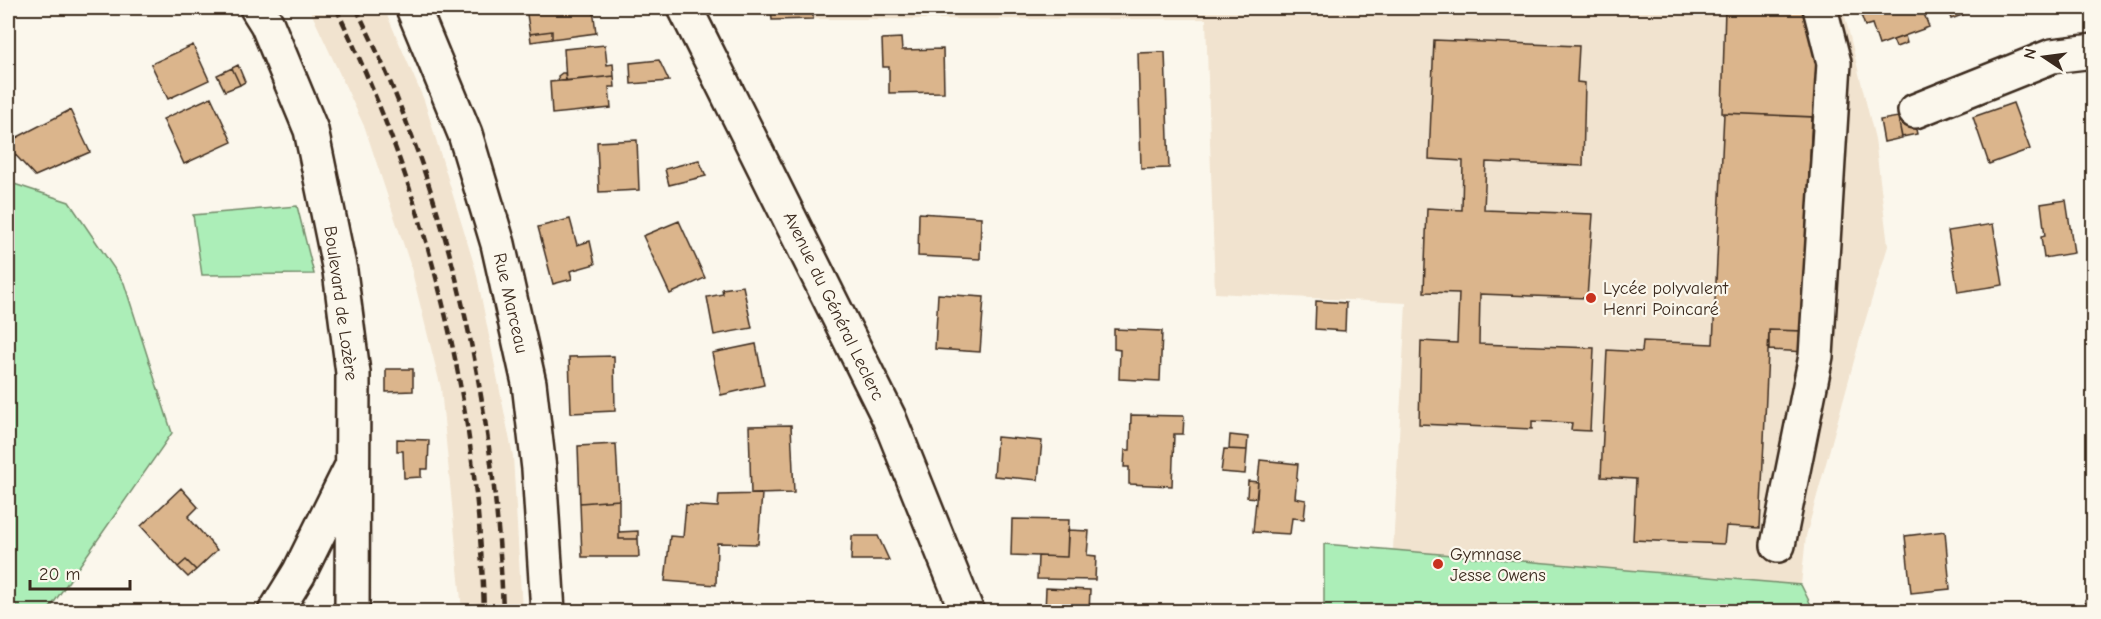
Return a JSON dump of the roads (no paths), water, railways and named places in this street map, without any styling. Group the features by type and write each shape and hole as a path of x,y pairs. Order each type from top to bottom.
{"street":[{"name":"Boulevard de Lozère","path":"257,8 267,24 311,130 340,271 352,373 352,612"},
{"name":"Rue Marceau","path":"413,8 465,134 498,244 524,359 539,469 548,612"},
{"name":"Avenue du Général Leclerc","path":"685,8 889,418 967,612"},
{"path":"1778,545 1816,356 1834,63 1820,8"},
{"path":"1915,111 2052,56 2094,51"},
{"path":"275,612 300,573 352,466"}],"railway":[{"path":"336,8 369,80 397,153 422,227 442,302 459,378 471,455 480,533 484,612"},
{"path":"356,8 389,79 417,151 442,226 462,302 478,379 490,456 503,612"}],"place":[{"name":"Lycée polyvalent Henri Poincaré","path":"1591,298"},
{"name":"Gymnase Jesse Owens","path":"1438,564"}]}
